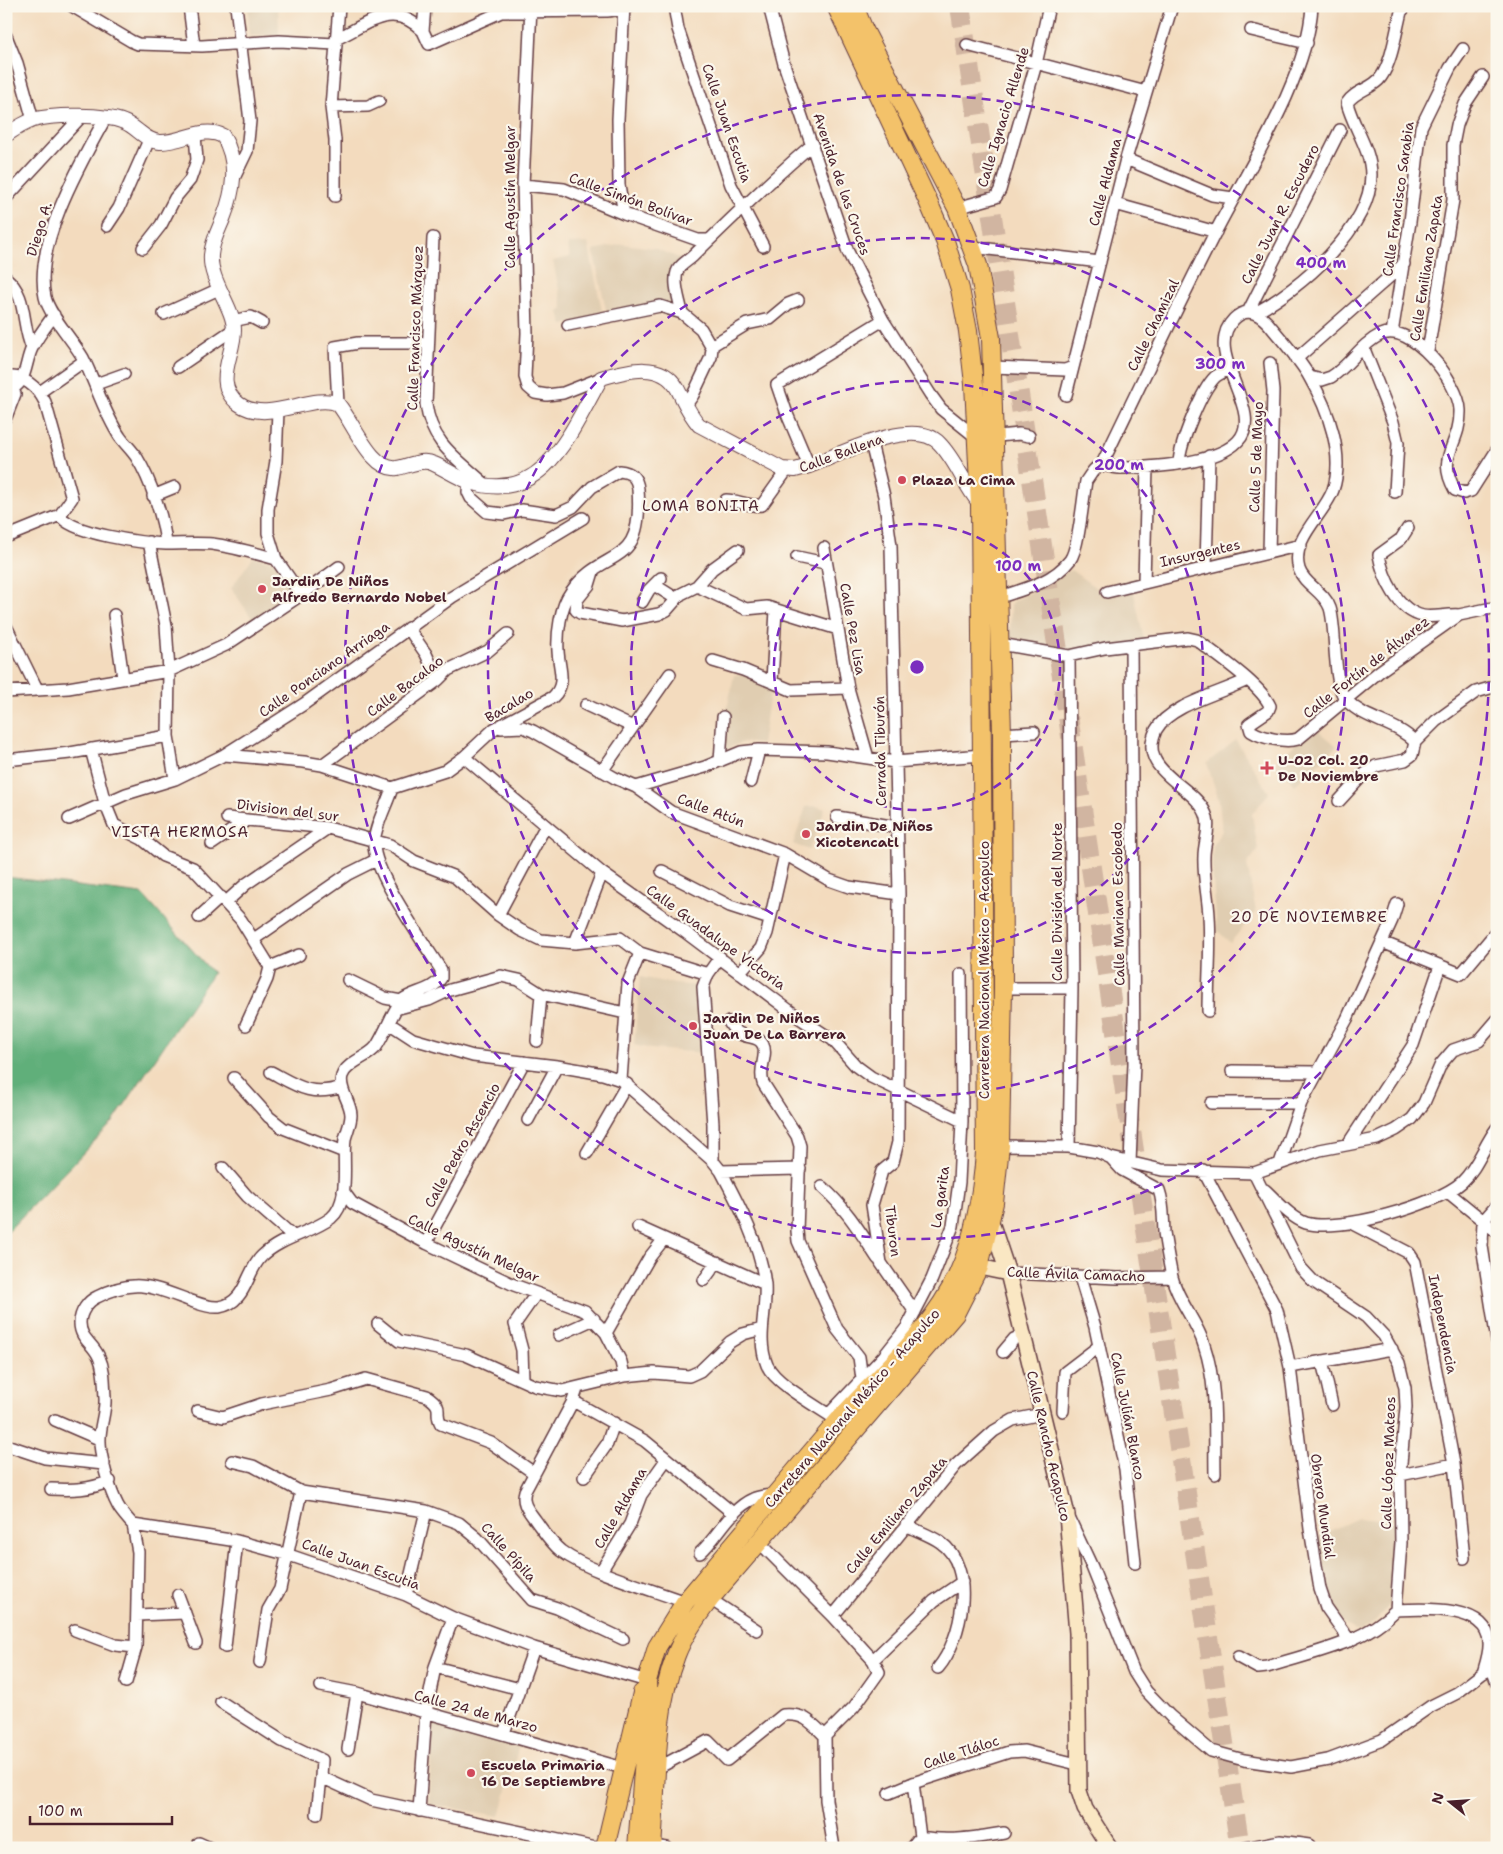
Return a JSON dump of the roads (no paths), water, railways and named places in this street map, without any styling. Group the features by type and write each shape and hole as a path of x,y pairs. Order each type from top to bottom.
{"main road":[{"name":"Carretera Nacional México - Acapulco","path":"836,6 927,199 955,274 968,331 986,438"},
{"name":"Carretera Nacional México - Acapulco","path":"652,1847 647,1681 657,1647 685,1602 778,1494 833,1417 925,1326 942,1303 958,1274 970,1242 978,1213 985,1153 982,755 988,504 986,438 993,367 991,338 978,265 957,208 864,30 854,6"},
{"path":"955,274 978,265"},
{"name":"Carretera Nacional México - Acapulco","path":"652,1847 664,1700 676,1653 694,1620 710,1599 955,1314 979,1267 991,1222 1000,1146 1002,734 1000,597 988,504"},
{"name":"Calle Rancho Acapulco","path":"991,1222 1008,1273 1067,1515 1078,1634 1077,1764 1079,1791 1085,1810 1110,1848"},
{"name":"Calle Ávila Camacho","path":"979,1267 1008,1273"},
{"path":"605,1848 638,1704 647,1681"}],"street":[{"path":"72,6 131,41 194,46 241,42 335,42 379,19 394,15 404,16 413,20 424,31"},
{"path":"189,6 194,46"},
{"path":"236,6 248,91 250,136 247,151 234,178 225,214 213,243 210,256 213,274 233,325 224,376 231,397 241,405 253,410 278,410 324,401 338,404"},
{"path":"335,196 335,140 331,107 338,6"},
{"path":"425,6 424,31 429,44 494,14 530,10 626,7 618,119 619,185 624,214"},
{"name":"Calle Juan Escutia","path":"674,6 678,29 731,185 763,246"},
{"name":"Avenida de las Cruces","path":"769,6 784,64 848,252 883,320 940,408 986,438"},
{"name":"Calle Ignacio Allende","path":"957,208 996,197 1000,190 1036,64 1049,6"},
{"name":"Calle Aldama","path":"1066,396 1126,159 1172,6"},
{"name":"Calle Chamizal","path":"1000,597 1038,585 1070,560 1075,548 1086,481 1092,472 1101,466 1233,198 1287,95 1307,43 1312,6"},
{"path":"1101,466 1147,467 1179,463 1209,456 1236,443 1243,435 1246,416 1228,369 1225,343 1228,330 1234,319 1269,306 1330,256 1351,232 1364,203 1371,176 1368,154 1351,119 1347,103 1351,96 1380,78 1387,65 1401,12 1406,6"},
{"name":"Calle Agustín Melgar","path":"530,10 522,185 527,333 525,377 528,387 535,393 547,395 563,393 601,378"},
{"path":"1252,30 1307,43"},
{"path":"6,36 12,62 33,120"},
{"path":"967,45 1146,92"},
{"name":"Calle Francisco Sarabia","path":"1392,333 1404,264 1421,127 1450,68 1463,49"},
{"name":"Calle Emiliano Zapata","path":"1428,351 1453,200 1453,145 1457,125 1465,104 1483,77"},
{"path":"331,107 368,106 379,101"},
{"path":"6,135 33,120 81,117 106,117 124,122 149,140 169,142 208,132 223,136 233,161 234,178"},
{"path":"6,198 81,117"},
{"name":"Diego A.","path":"106,117 90,143 58,212 43,267 44,297 81,356 121,438 137,458 165,526 166,544"},
{"name":"Calle Juan R. Escudero","path":"1252,312 1340,130"},
{"path":"143,248 161,225 175,198 190,180 197,160 195,135"},
{"path":"107,226 119,208 149,140"},
{"path":"682,313 676,280 677,272 707,240 812,144"},
{"path":"1126,159 1212,195 1233,198"},
{"name":"Calle Simón Bolívar","path":"522,185 564,189 624,214 707,240"},
{"path":"1115,204 1216,232"},
{"name":"Calle Francisco Márquez","path":"433,238 426,404 433,432 444,446 486,485"},
{"path":"972,247 1100,262"},
{"path":"1296,359 1404,264"},
{"path":"6,278 19,291 28,339 32,348"},
{"path":"164,314 219,289"},
{"path":"711,346 747,324 770,319 788,304 798,300"},
{"path":"568,325 660,306 682,313 701,329 711,346 711,358 686,405"},
{"path":"1252,312 1268,322 1310,377 1333,432 1337,453 1336,475 1332,492 1308,528 1297,559 1300,571 1324,596 1330,607 1338,677 1345,700 1364,715 1391,725 1406,733 1415,742"},
{"path":"6,417 15,394 12,388 18,385 23,378 32,348 54,315"},
{"path":"178,368 233,325 251,317 262,323"},
{"path":"809,466 777,385 883,320"},
{"path":"1310,377 1322,380 1331,377 1381,334 1392,333 1414,341 1428,351 1458,399 1459,424 1456,439 1446,461 1446,473 1455,490 1464,494 1471,491 1497,450"},
{"path":"428,343 358,343 335,347 338,404 374,460 384,468 395,468 423,462 432,463 469,481 504,488 516,486 527,481 550,462 601,378"},
{"path":"1364,348 1393,422 1396,436 1395,492"},
{"path":"40,392 81,356"},
{"name":"Calle 5 de Mayo","path":"1269,553 1273,391 1270,363"},
{"path":"993,367 1065,370 1073,367"},
{"name":"Calle Ballena","path":"601,378 642,368 666,376 675,385 699,425 787,470 809,466 893,434 920,432 939,443 988,504"},
{"path":"1179,463 1182,442 1208,387 1214,378 1228,369"},
{"path":"96,384 124,374"},
{"path":"6,378 23,378 40,392 45,402 72,498 60,515 6,537"},
{"path":"278,410 276,461 268,509 268,533 276,559 301,595"},
{"path":"986,438 1018,434 1029,436"},
{"name":"Cerrada Tiburón","path":"870,443 884,496 890,546 899,894 899,1090"},
{"path":"1206,567 1209,456"},
{"path":"1144,582 1147,467"},
{"path":"726,500 734,500 749,506 762,505 787,470"},
{"name":"Bacalao","path":"392,788 444,771 464,757 494,729 553,697 560,691 562,678 558,652 559,635 563,613 572,590 593,572 622,554 631,544 637,518 638,488 636,479 631,473 619,471 592,487 573,507 556,516 522,510 496,515 487,512 471,498 468,492 469,481"},
{"path":"153,496 176,487"},
{"path":"60,515 64,522 83,529 166,544 211,544 276,559"},
{"name":"Calle Ponciano Arriaga","path":"69,819 105,803 175,779 224,755 304,704 452,597 583,518"},
{"path":"1408,528 1401,539 1379,555 1384,574 1397,598 1410,611 1424,616 1459,615 1497,607"},
{"path":"149,542 166,625 169,671 168,736 175,779"},
{"name":"Insurgentes","path":"1107,592 1301,545"},
{"name":"Calle Pez Lisa","path":"824,548 825,563 848,688 868,758"},
{"path":"593,572 589,585 576,605 580,614 622,621 631,620 659,614 667,610 676,598 697,586 712,569 738,550"},
{"path":"797,557 825,563"},
{"path":"6,692 68,688 169,671 226,645 339,567"},
{"path":"642,602 649,590 658,582 676,598"},
{"path":"697,586 746,609 767,607 838,629"},
{"path":"772,681 776,610"},
{"path":"114,615 123,678"},
{"name":"Calle Fortín de Álvarez","path":"1247,680 1267,700 1270,706 1268,711 1250,724 1251,731 1264,737 1291,741 1298,739 1380,671 1459,615"},
{"path":"6,627 37,689"},
{"path":"408,628 426,654 438,680"},
{"name":"Calle Bacalao","path":"322,765 438,680 448,670 488,651 508,634"},
{"path":"1000,644 1069,656 1131,645 1188,638 1197,640 1247,680 1166,717 1156,732 1152,748 1156,764 1203,807 1207,818 1208,834 1204,855 1210,917 1208,1011"},
{"name":"Calle Mariano Escobedo","path":"1130,1163 1134,1064 1131,645"},
{"name":"Calle División del Norte","path":"1069,656 1072,988 1069,1147"},
{"path":"713,662 743,670 791,690 848,688"},
{"path":"602,771 670,674"},
{"path":"1339,801 1362,776 1376,766 1404,760 1412,755 1415,742 1436,721 1476,692 1497,686"},
{"path":"586,705 633,726"},
{"path":"720,761 724,717"},
{"name":"Calle Atún","path":"494,729 523,727 533,731 602,771 636,787 671,812 785,854 829,880 849,887 899,894"},
{"path":"1002,734 1034,732"},
{"path":"6,760 91,749 168,736"},
{"path":"91,749 105,803 114,825 142,839 163,856 193,868 224,899 254,939 270,967 268,979 246,1025"},
{"path":"636,787 705,767 741,752 759,750 827,752 895,762 982,755"},
{"path":"751,782 759,750"},
{"path":"126,1682 136,1647 138,1552 133,1526 118,1506 104,1464 99,1439 105,1402 104,1369 94,1348 84,1339 81,1331 80,1320 83,1310 92,1299 115,1288 134,1285 153,1287 206,1306 219,1307 230,1303 241,1294 260,1257 272,1247 331,1218 340,1206 343,1191 344,1152 351,1117 350,1103 342,1087 342,1076 349,1066 367,1056 376,1047 399,1004 437,984 442,978 441,970 398,902 376,860 374,840 392,788 322,765 224,755"},
{"name":"Calle Guadalupe Victoria","path":"464,757 602,873 740,972 798,1017 833,1040 856,1066 871,1077 962,1121"},
{"path":"837,817 897,827"},
{"name":"Division del sur","path":"227,818 328,828 390,845 432,869 455,877 498,915 520,930 541,940 575,943 620,938 640,953 708,974"},
{"path":"212,844 248,820"},
{"path":"498,915 545,827"},
{"path":"199,917 328,828"},
{"path":"740,972 761,948 767,934 785,854"},
{"path":"254,939 348,874 376,860"},
{"path":"662,871 730,906 770,919"},
{"path":"575,943 602,873"},
{"path":"1280,1163 1301,1103 1316,1072 1347,1019 1397,904"},
{"path":"1382,942 1462,974 1497,931"},
{"path":"587,1153 624,1082 625,1013 630,974 640,953"},
{"path":"270,967 299,955"},
{"path":"713,1161 713,1124 703,986 708,974 720,958"},
{"path":"1348,1144 1413,1045 1440,966"},
{"name":"La garita","path":"833,1417 862,1379 884,1356 907,1327 932,1279 953,1226 959,1182 962,1121 961,974"},
{"path":"348,980 399,1004 429,1000 450,990 502,976 520,980 541,994 625,1013"},
{"path":"1002,988 1072,988"},
{"path":"537,1041 541,994"},
{"path":"1000,1146 1069,1147 1098,1152 1112,1158 1162,1170 1254,1173 1320,1150 1377,1139 1412,1119 1424,1103 1441,1064 1452,1050 1479,1041 1497,1020"},
{"path":"729,1022 734,1031 740,1036 756,1038 763,1045 764,1051 760,1074 797,1136 800,1146 798,1242 837,1329 859,1357 862,1379"},
{"path":"390,1024 412,1039 439,1048 473,1056 557,1066 603,1074 624,1082 713,1161 721,1171 751,1235 765,1284 762,1329 763,1350 767,1366 777,1378 833,1417"},
{"name":"Calle Pedro Ascencio","path":"426,1243 524,1062"},
{"path":"528,1120 557,1066"},
{"path":"1232,1071 1316,1072"},
{"path":"271,1072 300,1088 314,1092 329,1091 342,1087"},
{"path":"234,1078 269,1117 283,1128 344,1152"},
{"name":"Tiburon","path":"899,1090 896,1154 893,1162 882,1171 872,1205 881,1263 915,1312"},
{"path":"1211,1103 1301,1103"},
{"path":"1261,1188 1305,1223 1353,1224 1448,1193 1463,1181 1479,1160 1497,1128"},
{"path":"1112,1158 1122,1170 1159,1190 1172,1277 1177,1293 1204,1344 1214,1391 1215,1474"},
{"path":"223,1168 247,1196 293,1236"},
{"path":"721,1171 800,1169"},
{"name":"Obrero Mundial","path":"1203,1170 1277,1310 1290,1366 1310,1529 1320,1589 1326,1607 1350,1641"},
{"name":"Calle López Mateos","path":"1254,1173 1301,1268 1314,1282 1366,1317 1384,1336 1399,1363 1406,1388 1406,1407 1400,1475 1401,1543 1396,1610"},
{"path":"822,1187 849,1215 881,1263"},
{"name":"Calle Agustín Melgar","path":"343,1191 352,1203 426,1243 536,1294 585,1311 606,1333 621,1362 624,1376"},
{"path":"1448,1193 1497,1232"},
{"path":"1497,1205 1483,1221 1482,1246 1497,1341"},
{"name":"Independencia","path":"1353,1224 1413,1257 1454,1464 1464,1558"},
{"path":"638,1227 765,1284"},
{"path":"606,1333 649,1258 664,1239"},
{"path":"704,1280 717,1262"},
{"name":"Calle Ávila Camacho","path":"1008,1273 1080,1277 1172,1277"},
{"name":"Calle Julián Blanco","path":"1080,1277 1090,1305 1125,1469 1134,1563"},
{"path":"523,1380 522,1350 515,1324 536,1294"},
{"path":"559,1335 594,1319"},
{"path":"378,1324 399,1341 466,1355 523,1380 549,1389 576,1389 624,1376 654,1373 689,1376 700,1371 730,1342 744,1334 762,1329"},
{"path":"1003,1352 1014,1339 1023,1335"},
{"path":"1064,1411 1065,1372 1099,1346"},
{"path":"1290,1366 1392,1349"},
{"path":"1322,1361 1332,1405"},
{"path":"198,1411 223,1417 262,1404 332,1390 366,1379 426,1396 435,1402 439,1408 438,1419 441,1424 491,1443 534,1473"},
{"path":"576,1389 573,1401 534,1473 522,1500 550,1540 579,1562 685,1602"},
{"path":"573,1401 645,1441 734,1514"},
{"name":"Calle Emiliano Zapata","path":"833,1616 956,1466 994,1432 1013,1420 1042,1414"},
{"path":"55,1420 99,1439"},
{"path":"584,1477 607,1444 614,1423"},
{"path":"6,1445 45,1458 104,1464"},
{"name":"Calle Aldama","path":"601,1571 630,1524 641,1495 666,1460"},
{"name":"Calle Pípila","path":"232,1461 253,1466 301,1492 426,1511 459,1523 469,1530 532,1600 557,1608 623,1639"},
{"path":"1400,1475 1454,1464"},
{"path":"51,1489 77,1490 93,1488 110,1481"},
{"path":"260,1662 268,1610 280,1589 289,1555 301,1492"},
{"path":"700,1553 711,1543 734,1514 752,1499 778,1494"},
{"path":"406,1595 426,1511"},
{"path":"1067,1515 1096,1575 1134,1672 1146,1691 1164,1710 1194,1738 1212,1751 1244,1760 1290,1767 1328,1760 1382,1740 1431,1706 1472,1683 1491,1669"},
{"path":"906,1525 941,1542 952,1555 962,1582 958,1632 948,1656 938,1668"},
{"name":"Calle Juan Escutia","path":"133,1526 237,1541 289,1555 406,1595 452,1618 534,1648 647,1681"},
{"path":"225,1647 237,1541"},
{"path":"760,1543 833,1616 873,1660 879,1672 854,1707 825,1736"},
{"path":"873,1660 934,1600 962,1582"},
{"path":"178,1595 196,1643"},
{"path":"710,1599 757,1630"},
{"path":"1238,1657 1258,1668 1267,1667 1350,1641 1369,1633 1396,1610 1450,1610 1466,1616 1479,1624 1487,1634 1491,1669 1497,1683"},
{"path":"137,1615 185,1613"},
{"path":"419,1811 426,1713 435,1667 452,1618"},
{"path":"75,1630 115,1645 136,1647"},
{"path":"504,1733 534,1648"},
{"path":"435,1667 520,1688"},
{"name":"Calle 24 de Marzo","path":"321,1686 357,1693 623,1768"},
{"path":"348,1749 357,1693"},
{"path":"221,1702 282,1741 322,1760 317,1814"},
{"path":"658,1768 708,1741 727,1760 783,1715 805,1716 825,1736 826,1800 834,1848"},
{"name":"Calle Tláloc","path":"889,1793 913,1783 1009,1752 1024,1751 1077,1764"},
{"path":"321,1777 371,1800 596,1848"},
{"name":"Calle Tláloc","path":"913,1783 920,1837"},
{"path":"911,1848 920,1837 940,1841 962,1840 1004,1833"},
{"path":"1245,1848 1280,1841 1309,1845"},
{"path":"199,1843 210,1848"}],"tunnel":[{"path":"960,6 1240,1848"}],"place":[{"name":"Plaza La Cima","path":"902,480"},
{"name":"Jardin De Niños Alfredo Bernardo Nobel","path":"262,589"},
{"name":"U-02 Col. 20 De Noviembre","path":"1267,768"},
{"name":"Jardin De Niños Xicotencatl","path":"806,834"},
{"name":"Jardin De Niños Juan De La Barrera","path":"693,1026"},
{"name":"Escuela Primaria 16 De Septiembre","path":"471,1773"}],"district":[{"name":"LOMA BONITA","path":"701,506"},
{"name":"VISTA HERMOSA","path":"180,832"},
{"name":"20 DE NOVIEMBRE","path":"1309,917"}]}
